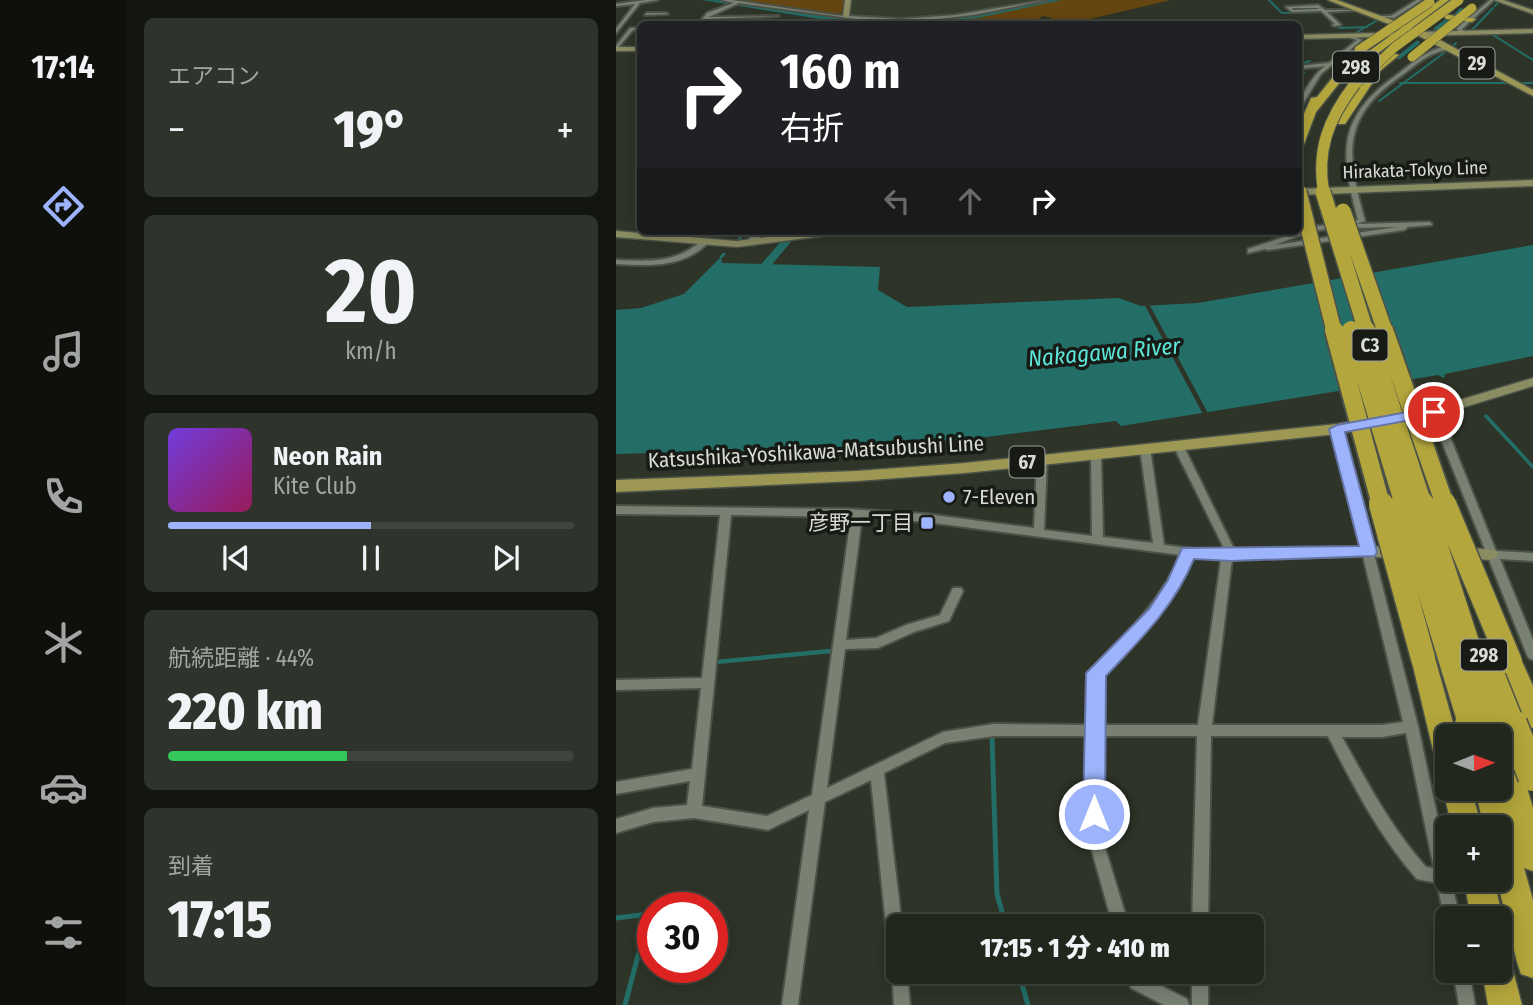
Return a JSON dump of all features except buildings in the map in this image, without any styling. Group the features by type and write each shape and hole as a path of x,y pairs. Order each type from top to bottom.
{"highway":[{"name":"298","path":"1305,114 1328,76 1354,49 1428,1"},
{"name":"298","path":"1305,114 1337,79 1404,32 1447,5 1469,5"},
{"name":"298","path":"1447,5 1422,34 1378,68 1346,112 1335,148 1335,170 1348,230 1453,526 1521,659 1533,717"},
{"path":"1447,5 1469,5"},
{"name":"C3","path":"1447,5 1334,94 1314,134 1309,166 1321,233 1470,724"},
{"name":"298","path":"1346,112 1377,79 1412,57 1469,5"},
{"name":"C3","path":"1469,5 1362,77 1344,95 1329,122 1321,153 1323,189 1334,232 1493,724"},
{"path":"1354,49 1380,50"},
{"path":"1302,211 1440,724"},
{"name":"298","path":"1432,535 1533,776"},
{"path":"1512,785 1533,857"},
{"path":"1512,880 1533,962"},
{"path":"1500,983 1505,1005"}],"main road":[{"path":"842,19 849,0"},
{"name":"29","path":"1331,0 1374,16 1404,32 1422,34 1533,93"},
{"path":"1494,0 1533,12"},
{"path":"1422,34 1533,31"},
{"path":"1302,37 1404,32"},
{"path":"616,49 637,49"},
{"name":"Hirakata-Tokyo Line","path":"1302,191 1533,183"},
{"path":"616,234 750,243 813,235"},
{"path":"1434,412 1531,386"},
{"name":"Katsushika-Yoshikawa-Matsubushi Line","path":"616,486 857,476 1042,461 1337,429 1434,412"},
{"path":"1369,552 1490,554"}],"street":[{"path":"649,2 656,0"},
{"path":"724,0 842,19 917,19 1045,0"},
{"path":"1311,0 1339,25 1334,25"},
{"path":"1464,33 1459,29 1469,5 1494,0"},
{"path":"1374,16 1392,17 1428,1"},
{"path":"616,5 656,2 646,14 666,14"},
{"path":"616,32 618,24 638,3"},
{"path":"702,21 738,3"},
{"path":"1402,4 1412,6"},
{"path":"1321,9 1292,11 1289,8 1357,10"},
{"path":"705,18 778,14 787,10"},
{"path":"774,21 778,14"},
{"path":"616,49 632,29 637,29"},
{"path":"1305,114 1306,88 1327,64 1354,49 1360,39 1351,36"},
{"path":"1302,230 1362,221 1353,190 1348,155 1352,127 1360,110 1382,85 1433,50 1451,49"},
{"path":"1302,67 1327,64"},
{"path":"1290,235 1251,251 1429,224 1328,226 1302,232"},
{"path":"750,243 757,235"},
{"path":"616,262 678,259 691,255 705,242"},
{"path":"1434,412 1490,554 1521,659"},
{"path":"1337,429 1435,832"},
{"path":"1178,445 1228,544 1229,555 1204,732 1200,914"},
{"path":"1145,448 1159,548"},
{"path":"1096,455 1098,538"},
{"path":"1039,531 1042,461"},
{"path":"616,510 857,514 926,518 1229,555 1369,552"},
{"path":"694,811 726,513"},
{"path":"790,1005 857,514"},
{"path":"1118,914 1096,830 1096,673 1155,613 1176,582 1188,552"},
{"path":"1490,554 1533,557"},
{"path":"840,645 878,643 910,628 945,618 957,592"},
{"path":"616,685 707,683"},
{"path":"616,826 653,815 694,811 768,822 943,738 961,734 994,730 1382,731 1411,726"},
{"path":"1332,731 1389,835 1422,874 1435,875"},
{"path":"877,769 893,914"},
{"path":"616,788 697,774"},
{"path":"1463,983 1466,1005"},
{"path":"900,984 902,1005"},
{"path":"1141,984 1181,1005"},
{"path":"1200,984 1200,1005"}],"shaded area":[{"path":"724,0 847,0 844,15"},
{"path":"851,0 1042,0 910,19 849,16"},
{"path":"1061,0 1171,0 1082,21 1047,21 1052,18 1043,16 1035,21 917,21"}],"water":[{"name":"Nakagawa River","path":"1533,245 1533,356 1445,374 1444,378 1438,375 1121,426 1116,421 970,439 807,449 616,454 616,310 641,308 684,294 721,257 722,263 880,267 878,290 907,307 1119,298 1141,306 1198,303"}],"pier":[{"path":"1143,302 1148,302 1210,417 1205,418"}],"waterway":[{"path":"706,0 874,21"},
{"path":"918,21 958,18 1058,0"},
{"path":"1269,0 1282,13 1322,12 1329,18"},
{"path":"1495,6 1498,2"},
{"path":"1472,30 1493,8"},
{"path":"1455,15 1462,9"},
{"path":"1436,29 1448,20"},
{"path":"1366,27 1376,21"},
{"path":"1335,23 1340,28 1366,27"},
{"path":"1354,34 1366,27"},
{"path":"1499,34 1493,35 1533,60"},
{"path":"1398,58 1418,42"},
{"path":"1453,46 1456,43"},
{"path":"1403,83 1444,53"},
{"path":"1302,63 1310,61"},
{"path":"1379,101 1403,83"},
{"path":"1403,83 1507,83"},
{"path":"1522,83 1533,83"},
{"path":"738,240 742,235"},
{"path":"755,278 792,235"},
{"path":"721,257 724,254"},
{"path":"1486,416 1533,467"},
{"path":"716,662 831,651"},
{"path":"992,737 997,894 1003,914"},
{"path":"616,918 649,914 625,1005"},
{"path":"1022,984 1028,1005"}],"place":[{"name":"7-Eleven","path":"949,497"},
{"name":"彦野一丁目","path":"927,523"}],"route":[{"path":"1094,814 1096,673 1155,613 1176,582 1188,552 1213,555 1369,552 1337,429 1434,412"}]}
